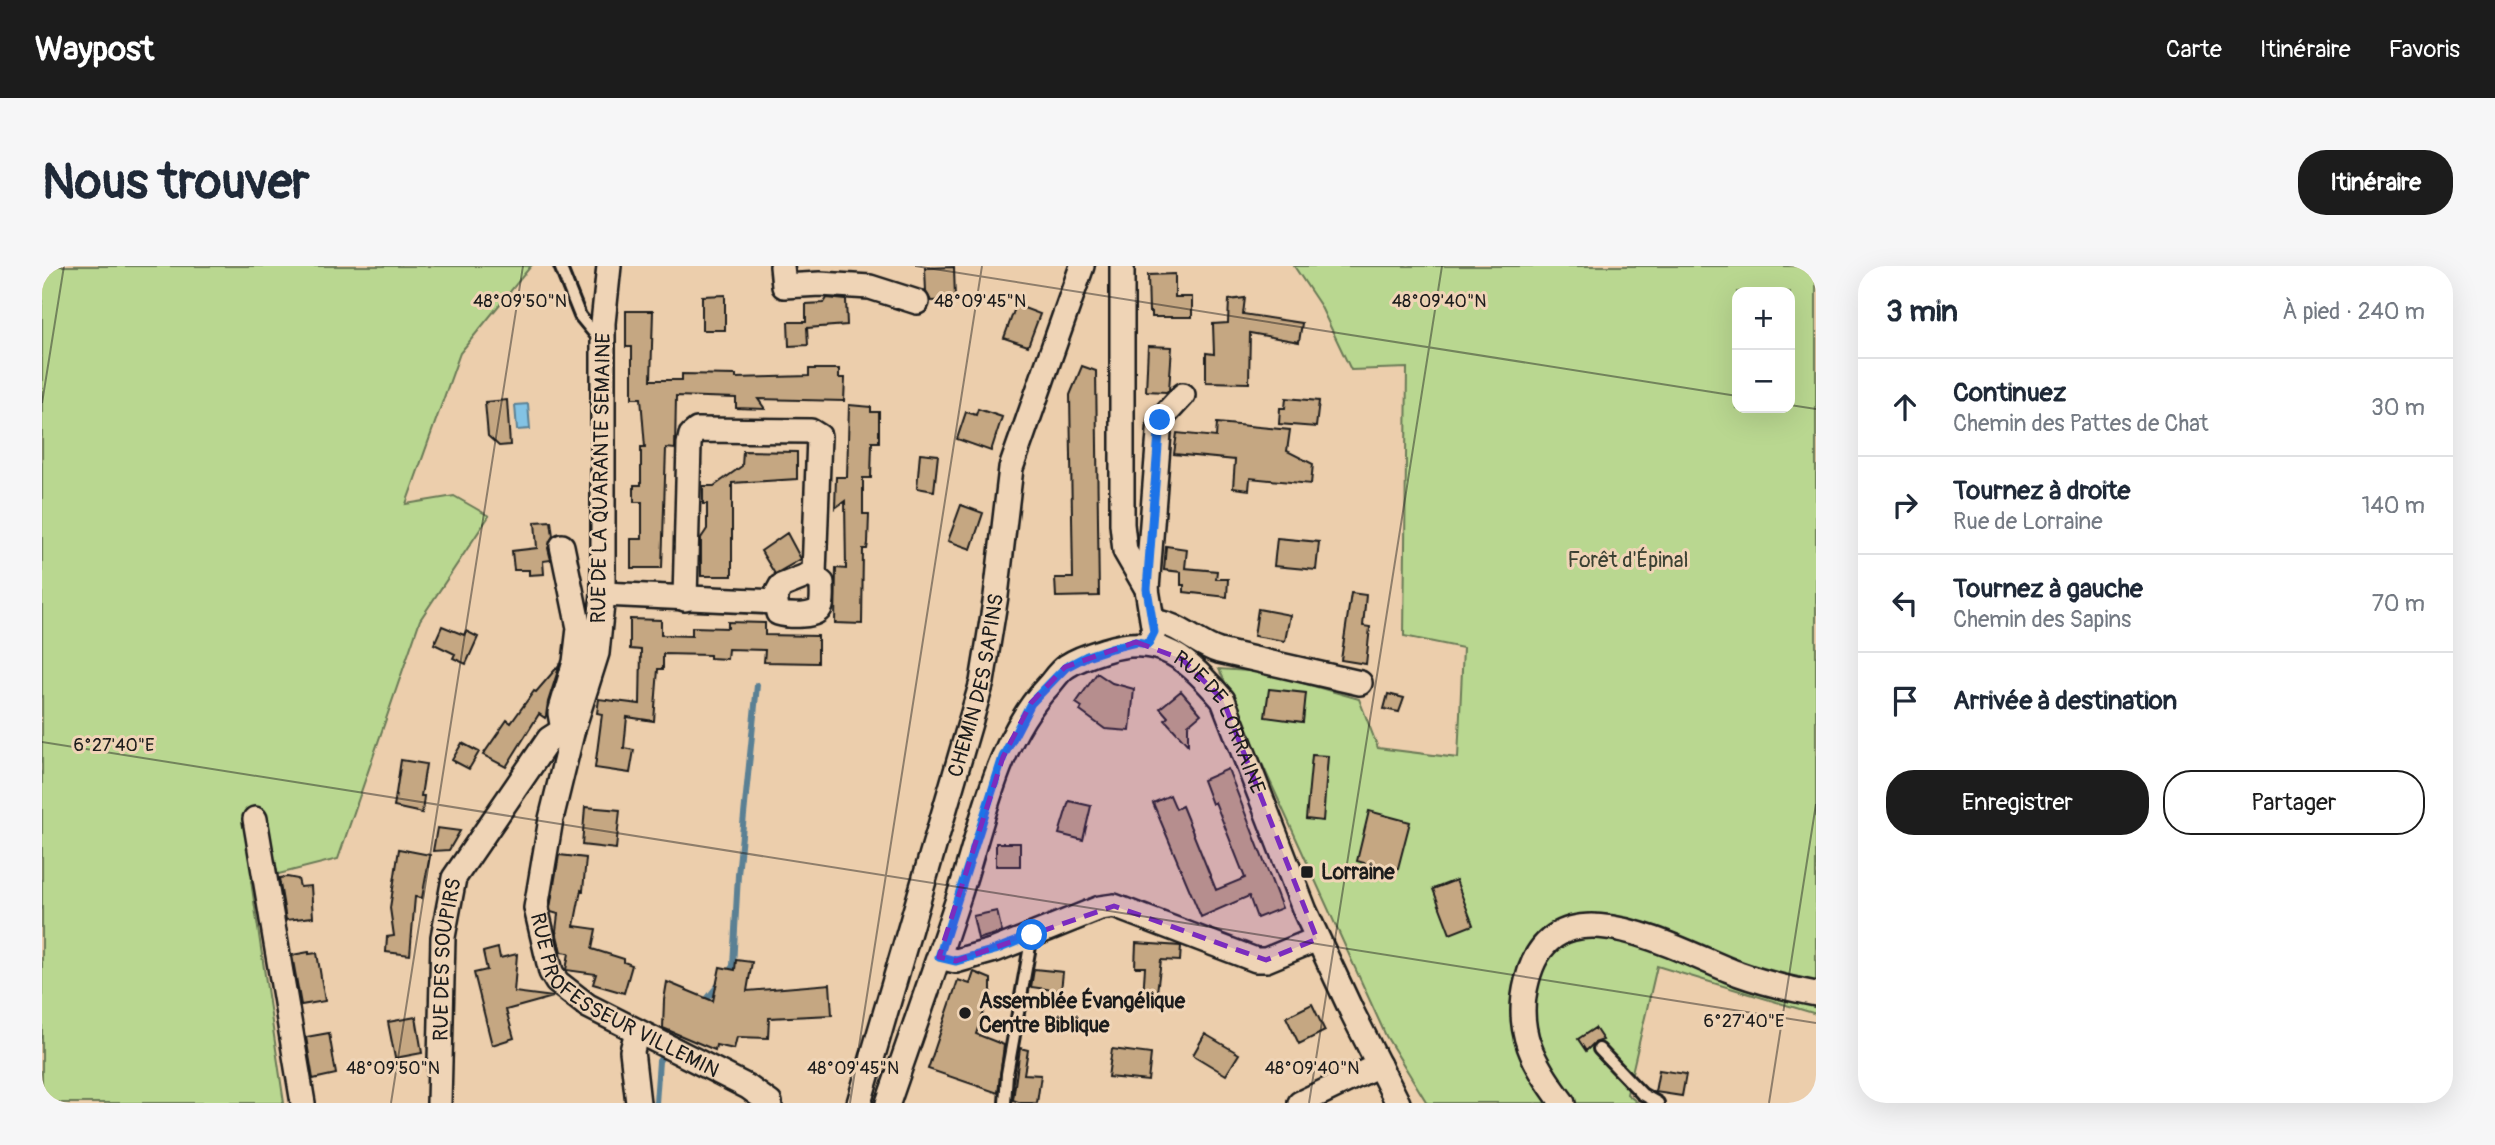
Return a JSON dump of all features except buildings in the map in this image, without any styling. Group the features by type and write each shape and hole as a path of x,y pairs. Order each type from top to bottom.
{"street":[{"name":"RUE DE LA QUARANTE SEMAINE","path":"568,729 597,653 603,594 603,344 609,266"},
{"path":"782,266 783,286 820,284 870,287 917,302"},
{"name":"CHEMIN DES SAPINS","path":"859,1103 982,681 996,596 1011,468 1082,266"},
{"path":"1122,266 1122,524 1125,551 1147,589"},
{"path":"1148,644 1154,632 1147,589 1160,420 1183,395"},
{"path":"685,599 689,444 691,435 697,430 811,431 818,436 814,574 822,583 821,605 818,611 812,614 785,615 778,612 775,602 781,586 814,574"},
{"path":"562,546 579,628 575,662 560,713 568,729"},
{"path":"603,594 775,602"},
{"path":"1153,622 1164,622 1206,647 1219,651 1360,683"},
{"name":"RUE DE LORRAINE","path":"888,1103 939,957 1003,757 1031,703 1066,667 1087,656 1136,642 1148,644 1182,659 1201,675 1223,700 1317,939 1398,1103"},
{"name":"RUE PROFESSEUR VILLEMIN","path":"568,729 536,908 551,972 557,982 588,1006 748,1087 770,1103"},
{"name":"RUE DES SOUPIRS","path":"439,1103 443,937 454,878 549,739 568,729"},
{"path":"255,819 303,1103"},
{"path":"939,957 956,961 995,950 1100,908 1114,906 1256,960 1266,960 1317,939"},
{"path":"1563,1103 1540,1072 1527,1045 1524,1018 1524,991 1530,968 1541,950 1561,930 1594,925 1628,929 1741,974 1816,994"},
{"path":"637,1031 632,1051 638,1103"},
{"path":"1300,1103 1379,1065"}],"lane":[{"path":"560,266 580,316 603,344"},
{"path":"1004,1103 1032,935"},
{"path":"1599,1049 1642,1094 1658,1103"}],"highlighted area":[{"path":"1136,642 1182,659 1223,700 1317,939 1266,960 1114,906 956,961 939,957 1003,757 1031,703 1065,667"}],"green space":[{"path":"42,266 531,266 460,353 406,504 454,496 489,516 420,620 338,859 251,881 284,1103 42,1103"},
{"name":"Forêt d'Épinal","path":"1294,266 1816,266 1816,1014 1657,966 1627,1094 1638,1103 1427,1103 1386,1036 1219,669 1264,672 1359,699 1378,748 1458,758 1463,648 1404,636 1407,368 1351,370 1320,305"}],"water":[{"path":"528,404 530,429 517,430 515,405"}],"waterway":[{"path":"727,974 733,966 738,875 757,685"},
{"path":"703,1004 721,982"},
{"path":"656,1103 659,1061 666,1051"}],"place":[{"name":"Lorraine","path":"1307,872"},
{"name":"Assemblée Évangélique Centre Biblique","path":"965,1013"}],"route":[{"path":"1032,935 995,950 956,961 939,957 1003,757 1031,703 1066,667 1111,648 1136,642 1148,644 1154,632 1147,589 1160,420"}]}
